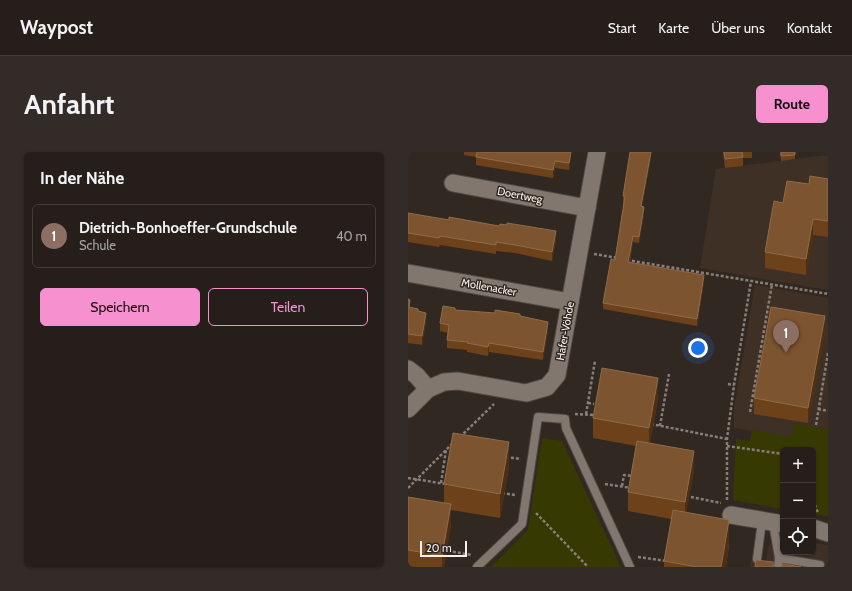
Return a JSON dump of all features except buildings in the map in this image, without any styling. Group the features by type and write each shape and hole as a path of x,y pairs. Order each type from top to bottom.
{"street":[{"name":"Hafer-Vöhde","path":"408,409 428,389 444,382 458,381 526,393 547,387 557,375 597,152"},
{"name":"Doertweg","path":"453,183 587,208"},
{"name":"Mollenacker","path":"408,273 570,302"},
{"path":"408,370 417,376 428,389"},
{"path":"729,507 773,523"},
{"path":"816,522 828,533"}],"lane":[{"path":"477,567 522,524 538,417 565,419 566,428 630,567"},
{"path":"773,523 779,558 778,567"},
{"path":"757,559 773,523"},
{"path":"779,558 820,565 820,567"}],"path":[{"path":"580,252 618,258"},
{"path":"626,260 828,294"},
{"path":"682,496 729,507 727,439 751,281"},
{"path":"750,412 772,284"},
{"path":"767,313 774,315"},
{"path":"816,425 828,353"},
{"path":"586,414 595,361"},
{"path":"660,426 669,374"},
{"path":"728,384 734,385"},
{"path":"459,437 508,390"},
{"path":"588,403 594,404"},
{"path":"818,409 828,411"},
{"path":"565,419 566,413 600,416"},
{"path":"646,423 727,439"},
{"path":"408,488 454,442"},
{"path":"727,446 780,454"},
{"path":"447,448 456,448"},
{"path":"441,483 447,448"},
{"path":"501,456 531,461"},
{"path":"622,486 624,475 632,476"},
{"path":"408,478 448,484"},
{"path":"590,482 635,488"},
{"path":"498,492 526,500 588,567"},
{"path":"441,550 487,558"},
{"path":"624,554 667,561"}],"shaded area":[{"path":"828,155 828,290 700,268 716,169"},
{"path":"755,285 828,298 828,444 734,428 734,408"},
{"path":"794,423 828,429 828,516 816,514 816,447 780,447 780,508 733,500 736,439 750,441 752,430 792,437"},
{"path":"542,438 562,441 621,567 491,567 528,530"},
{"path":"780,538 780,555 816,555 816,543 828,545 828,567 750,567 751,560 766,562 768,548 776,539"}],"place":[{"name":"Dietrich-Bonhoeffer-Grundschule","path":"786,353"}]}
